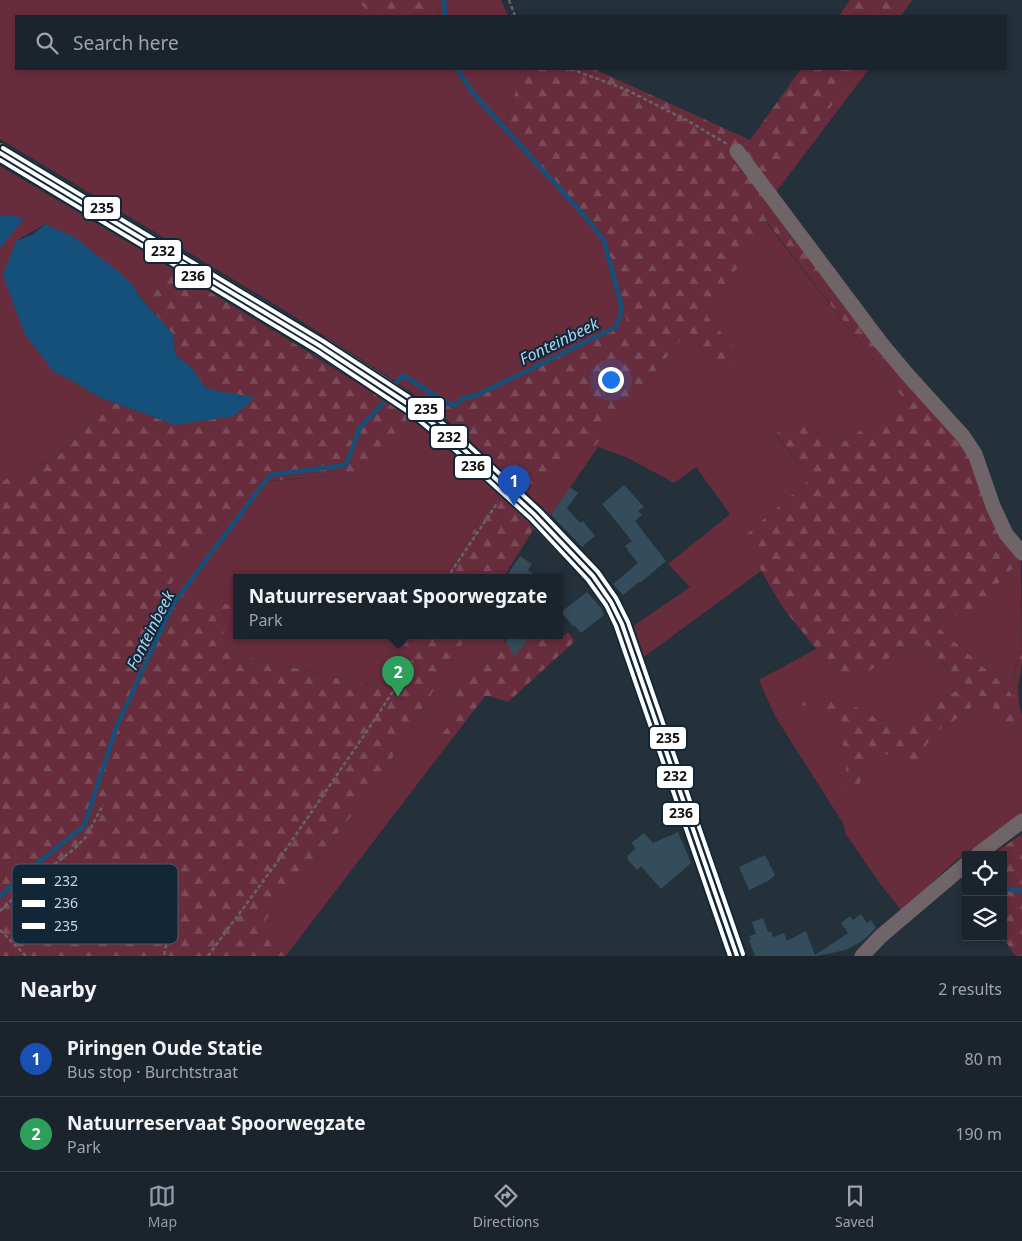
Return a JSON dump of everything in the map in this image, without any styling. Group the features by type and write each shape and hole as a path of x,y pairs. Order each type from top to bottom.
{"street":[{"path":"737,151 881,343 963,436 975,454 993,506 1006,534 1022,553"},
{"path":"0,153 320,346 414,408 507,488 593,576 611,602 622,624 737,956"},
{"path":"982,851 1022,821"},
{"path":"862,956 881,936 962,867"}],"path":[{"path":"508,0 516,15"},
{"path":"574,70 627,90 688,121 737,151"},
{"path":"450,574 507,488"},
{"path":"208,956 276,865 413,660"},
{"path":"54,864 86,837 103,806"},
{"path":"0,911 12,900"},
{"path":"0,930 12,942"},
{"path":"14,944 26,956"}],"green space":[{"path":"0,0 355,0 374,15 15,15 15,70 522,70 504,131 597,228 629,324 436,410 392,379 279,307 0,139"},
{"path":"355,0 438,0 439,15 374,15"},
{"path":"438,0 501,0 508,15 439,15"},
{"path":"850,0 912,0 902,15 840,15"},
{"path":"522,70 596,70 750,140 800,70 860,70 768,185 971,452 1021,560 962,621 946,607 930,620 1008,689 1013,697 1016,667 1022,650 1018,687 1022,728 1016,730 977,693 969,711 941,729 926,745 921,759 905,760 870,750 857,796 846,792 846,761 842,741 830,722 821,710 792,702 795,693 854,706 878,719 897,723 913,718 965,685 918,638 871,670 854,675 834,671 783,608 742,538 811,478 776,434 800,418 835,447 906,402 766,221 707,316 742,357 725,376 688,331 595,446 578,447 563,455 532,498 436,410 628,323 597,228 504,131"},
{"path":"821,70 868,70 776,192 756,166"},
{"path":"0,166 174,270 139,296 134,286 45,224 16,241 53,371 99,397 93,416 85,428 59,455 44,464 6,479 0,484"},
{"path":"765,221 906,402 835,447 800,418 776,435 811,478 742,538 761,571 641,659 632,627 690,587 668,564 730,514 696,467 674,483 628,458 598,447 548,519 497,470 650,378 688,331 725,376 742,357 707,316"},
{"path":"174,270 407,414 405,432 395,448 371,466 346,475 257,482 181,569 166,592 233,606 233,611 216,650 377,687 408,639 465,639 373,789 263,923 291,949 285,956 0,956 0,484 6,479 33,467 45,464 59,455 85,428 93,416 99,397 175,425 200,420 222,392 206,388 190,366 175,355 173,334 139,296"},
{"path":"407,414 498,490 447,574 233,574 233,639 408,639 378,687 216,650 166,592 181,569 257,482 346,475 370,466 395,448 405,432"},
{"path":"498,490 535,527 506,574 447,574"},
{"path":"1021,560 1022,650 1019,655 1014,679 1014,698 1008,689 930,620 946,607 962,620"},
{"path":"568,632 575,641 508,702 485,696 445,748 436,742 460,710 449,698 468,672 482,667 492,660 506,639 563,639 563,636"},
{"path":"918,638 965,685 913,718 897,723 878,719 854,706 795,693 793,702 821,710 842,741 846,761 846,792 857,796 870,750 887,755 926,745 941,729 969,711 977,693 1016,730 1022,728 1022,814 970,851 962,851 962,856 902,911 881,885 845,833 844,825 775,716 759,680 816,649 834,671 871,670"},
{"path":"465,639 502,639 505,642 492,660 482,667 468,672 449,698 460,710 436,742 445,748 291,949 262,923 373,789"},
{"path":"1022,834 1022,956 1015,956 1006,941 1007,851 998,851"}],"water":[{"path":"0,216 24,218 0,248"},
{"path":"45,224 74,237 134,286 139,296 173,334 175,355 190,366 206,388 255,397 234,416 175,425 99,397 53,371 24,333 3,275 16,241 32,235"}],"building":[{"path":"624,485 644,507 638,511 642,515 635,521 666,561 623,595 613,584 638,563 625,546 632,541 602,504"},
{"path":"570,487 578,493 567,508 580,523 583,521 595,536 582,547 551,515"},
{"path":"520,556 532,564 528,570 534,574 508,574"},
{"path":"587,592 601,608 604,615 581,633 563,614 563,610"},
{"path":"505,639 525,639 527,641 514,657"},
{"path":"678,832 691,863 661,889 641,866 637,870 627,859 627,856 636,848 631,843 644,833 653,843"},
{"path":"765,855 775,875 768,881 749,890 739,867"},
{"path":"861,914 867,923 871,920 876,928 866,938 846,950 817,956 755,956 749,940 751,940 749,936 756,934 752,922 763,918 768,932 771,931 773,937 784,933 787,941 806,931 815,955 848,933 841,923 850,916 853,920"}],"waterway":[{"name":"Fonteinbeek","path":"444,0 445,15"},
{"name":"Fonteinbeek","path":"397,382 403,375 448,404 456,405 462,399 477,395 616,327 621,313 621,304 604,241 590,222 472,92 458,70"},
{"name":"Fonteinbeek","path":"36,864 84,826 116,728 173,604 270,475 346,465 360,427 383,403"},
{"name":"Fonteinbeek","path":"0,896 12,885"},
{"path":"1007,888 1022,891"}],"transit line":[{"name":"235","path":"3,148 323,341 418,403 464,441 539,510 598,572 616,598 628,622 743,954"},
{"name":"232","path":"0,153 320,346 414,408 460,446 534,514 593,576 611,602 622,624 737,956"},
{"name":"236","path":"0,160 317,351 410,413 456,451 530,518 588,580 606,605 616,626 730,956"}],"place":[{"name":"Piringen Oude Statie","path":"514,506"},
{"name":"Natuurreservaat Spoorwegzate","path":"398,697"}]}
